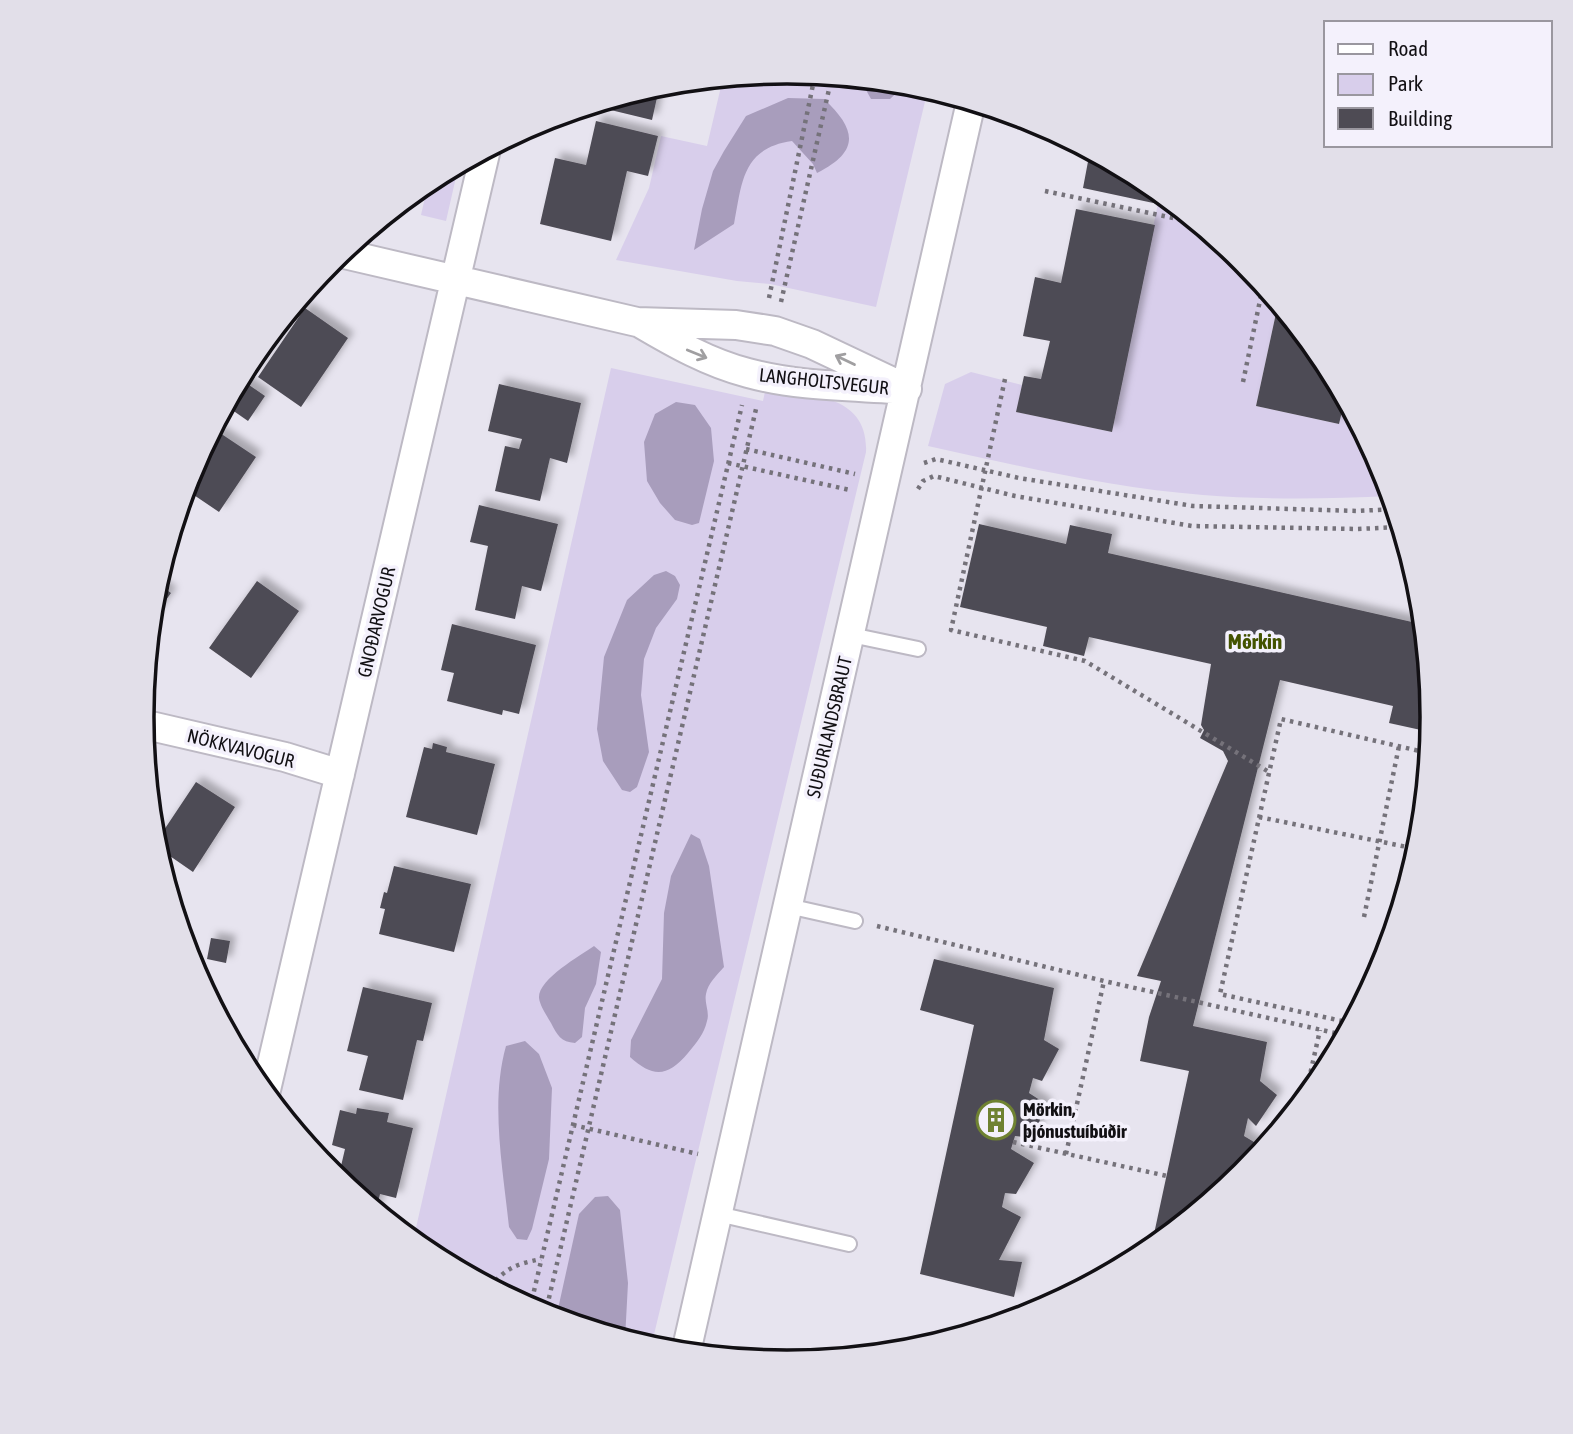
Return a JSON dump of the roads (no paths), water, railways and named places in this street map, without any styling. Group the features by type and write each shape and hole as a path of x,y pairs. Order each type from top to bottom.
{"street":[{"name":"SUÐURLANDSBRAUT","path":"688,1342 969,112"},
{"name":"GNOÐARVOGUR","path":"268,1080 483,162"},
{"name":"LANGHOLTSVEGUR","path":"353,256 637,321 736,325 775,331 812,344 907,389"},
{"name":"LANGHOLTSVEGUR","path":"637,321 684,349 750,374 789,381 907,389"},
{"name":"NÖKKVAVOGUR","path":"153,727 285,757 340,774"}],"lane":[{"path":"851,635 918,649"},
{"path":"788,906 855,921"},
{"path":"718,1214 849,1244"}],"place":[{"name":"Mörkin, þjónustuíbúðir","path":"996,1120"}],"district":[{"name":"Mörkin","path":"1255,641"}]}
